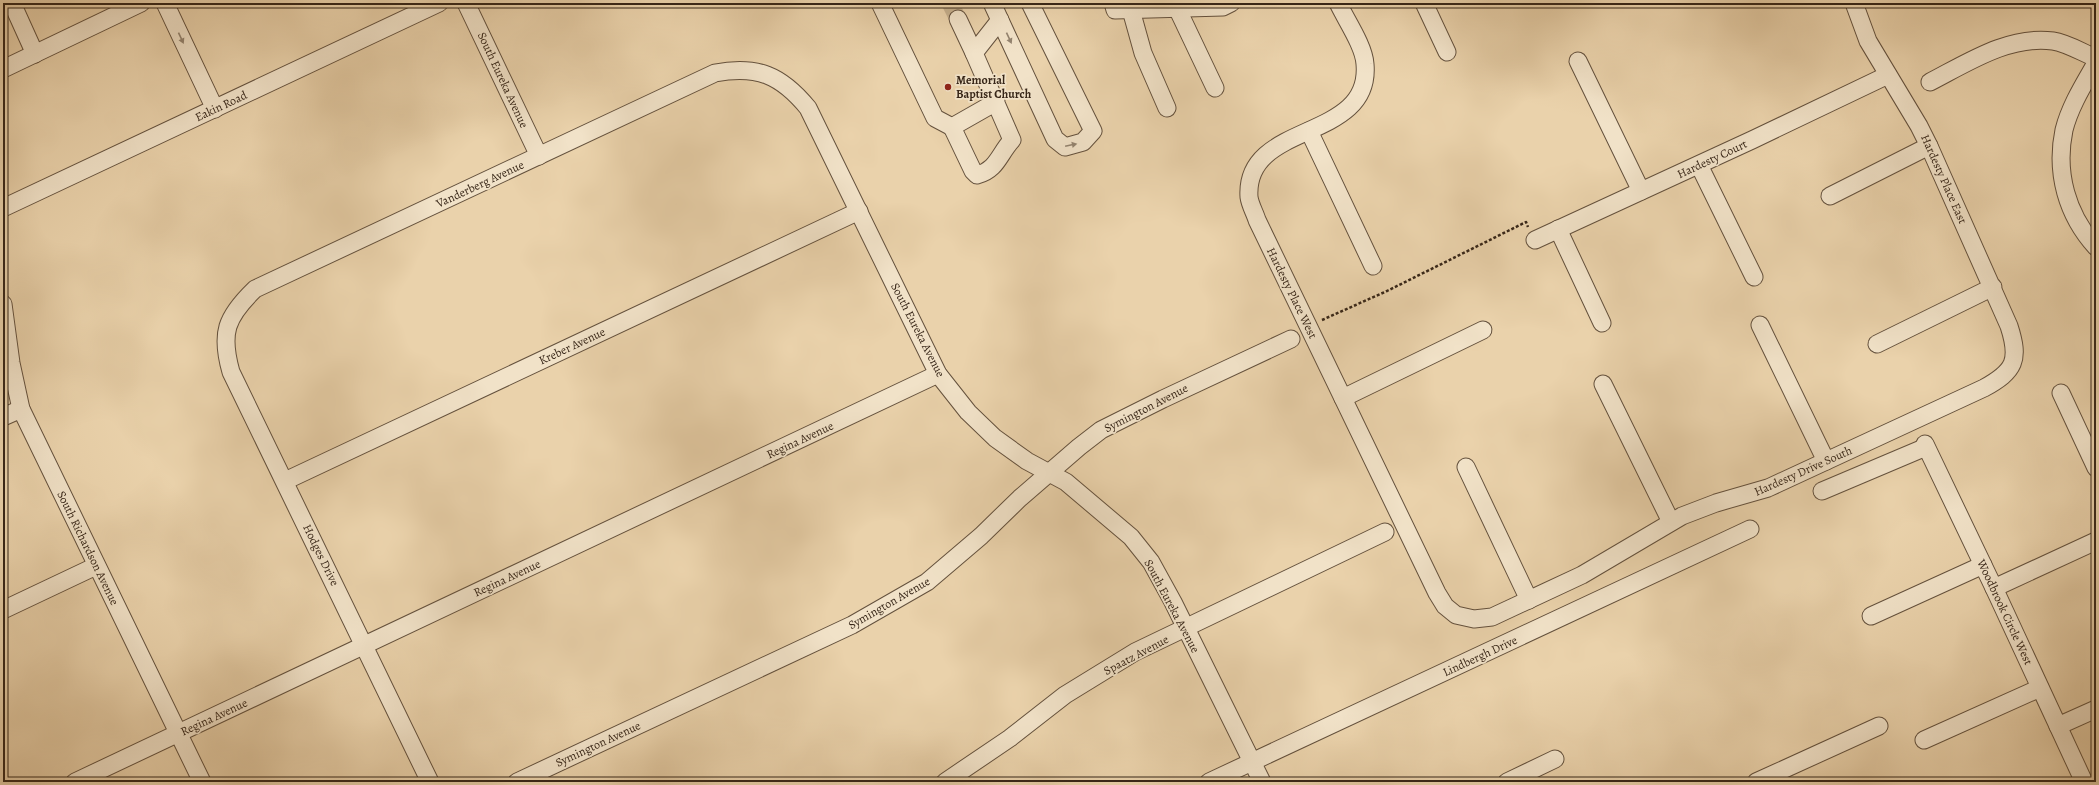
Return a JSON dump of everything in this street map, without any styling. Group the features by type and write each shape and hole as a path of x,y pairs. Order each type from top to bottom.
{"street":[{"path":"12,3 36,54"},
{"path":"3,69 141,3"},
{"path":"164,3 215,109"},
{"name":"Eakin Road","path":"3,208 439,3"},
{"name":"South Eureka Avenue","path":"466,3 539,156"},
{"path":"880,3 935,118 952,127 973,171 977,175 987,172 995,166 998,158 1012,140 958,19"},
{"path":"992,3 1055,138 1065,147 1083,142 1092,131 1030,3"},
{"path":"1113,3 1115,10 1223,7 1231,3"},
{"name":"Hardesty Place West","path":"1338,3 1363,55 1365,64 1364,80 1354,103 1345,112 1271,150 1261,160 1253,174 1249,197 1257,220 1437,593 1444,606 1456,615"},
{"path":"1424,3 1447,52"},
{"name":"Hardesty Place East","path":"1854,3 1868,41 1919,126 1929,146 1993,287 2009,326 2015,346 2012,362"},
{"path":"1177,8 1215,88"},
{"path":"1131,10 1143,54 1167,108"},
{"path":"974,53 1000,20"},
{"path":"1930,82 1987,53 2020,42 2036,40 2055,41 2096,58"},
{"path":"1578,61 1641,191"},
{"path":"2096,63 2079,93 2064,129 2062,167 2068,204 2083,232 2096,247"},
{"name":"Vanderberg Avenue","path":"228,326 238,305 255,289 715,74 732,70 750,70"},
{"name":"South Eureka Avenue","path":"750,70 766,74 784,83 808,108 938,374 968,412 995,438 1027,461 1066,482 1131,537 1151,562 1186,628 1262,782"},
{"name":"Hardesty Court","path":"1535,240 1699,165 1888,75"},
{"path":"952,127 996,102"},
{"path":"1309,131 1374,266"},
{"path":"1830,196 1929,146"},
{"path":"1699,165 1754,278"},
{"name":"Kreber Avenue","path":"285,481 859,211"},
{"path":"1558,230 1602,324"},
{"path":"1877,344 1993,287"},
{"name":"South Richardson Avenue","path":"3,304 11,363 21,409 202,782"},
{"name":"Hodges Drive","path":"228,326 225,349 231,372 430,782"},
{"path":"1760,326 1826,461"},
{"path":"1343,398 1482,330"},
{"name":"Symington Avenue","path":"517,782 852,626 927,582 981,536 1079,447 1108,427 1291,339"},
{"name":"Hardesty Drive South","path":"1456,615 1474,619 1492,617 1582,575 1672,522 1716,503 1768,488 1984,388 2001,378 2008,371 2012,362"},
{"name":"Regina Avenue","path":"75,782 938,374"},
{"path":"1603,384 1672,522"},
{"path":"2060,393 2096,468"},
{"path":"3,418 21,409"},
{"name":"Woodbrook Circle West","path":"1822,491 1925,445 1994,588 2084,782"},
{"path":"1466,467 1529,600"},
{"name":"Lindbergh Drive","path":"1209,782 1750,529"},
{"name":"Spaatz Avenue","path":"945,782 1010,738 1065,695 1135,652 1385,532"},
{"path":"1994,588 2096,541"},
{"path":"1871,616 1983,565"},
{"path":"3,610 96,566"},
{"path":"1924,740 2040,688"},
{"path":"2058,726 2096,709"},
{"path":"1756,782 1879,726"},
{"path":"1507,782 1555,760"}],"path":[{"path":"1308,325 1387,291 1526,222 1535,240"}],"tunnel":[{"path":"950,3 958,19"}],"place":[{"name":"Memorial Baptist Church","path":"948,87"}]}
